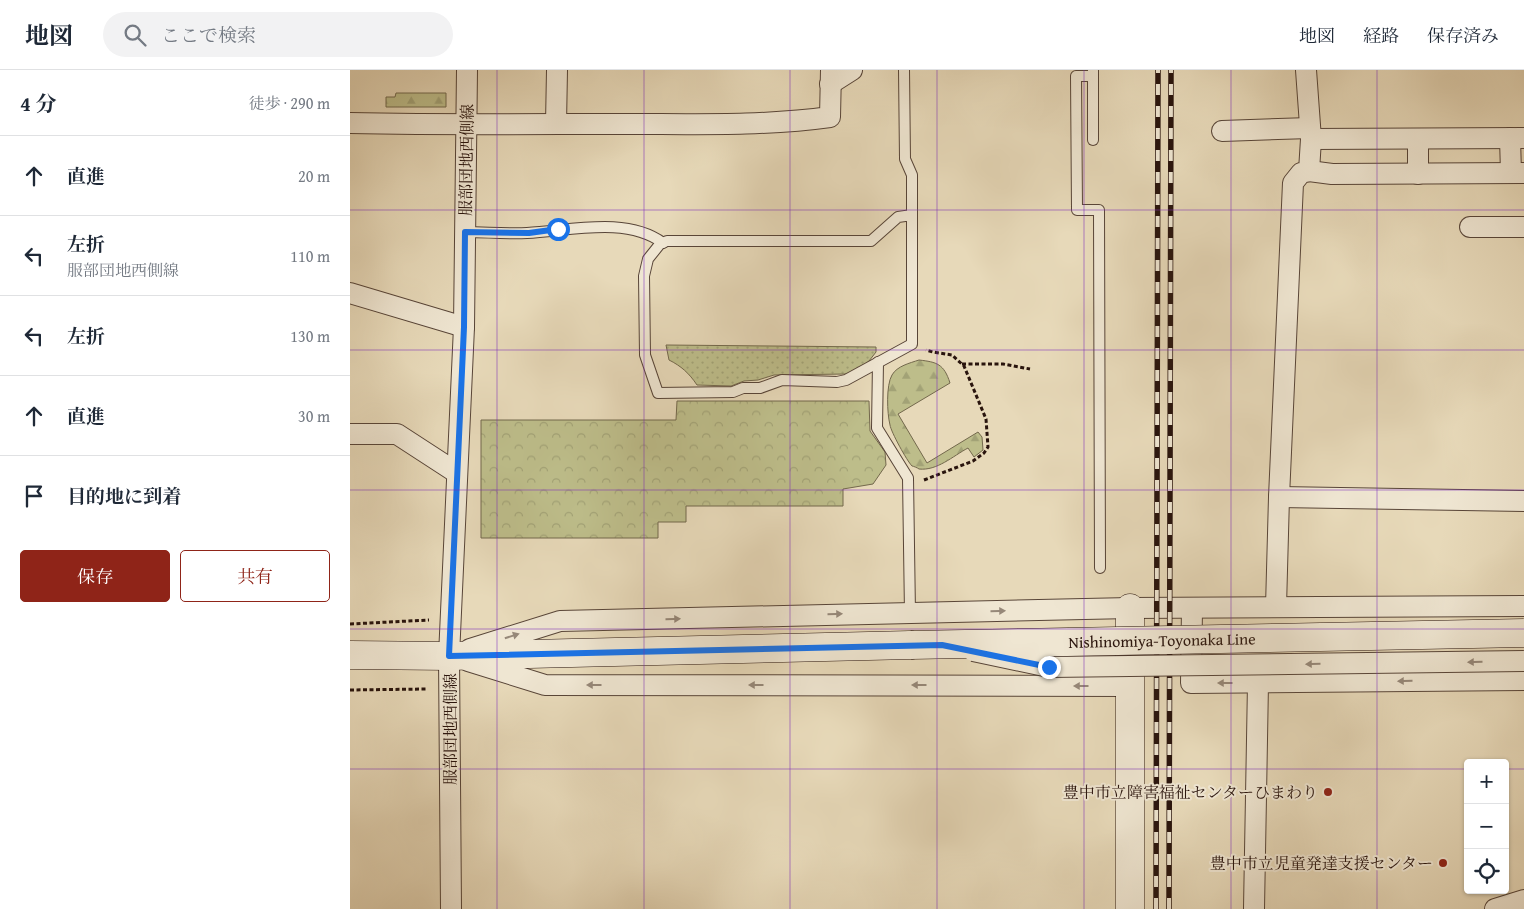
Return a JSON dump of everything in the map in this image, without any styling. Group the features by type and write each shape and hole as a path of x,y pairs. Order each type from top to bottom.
{"main road":[{"path":"1130,608 1130,909"},
{"name":"Nishinomiya-Toyonaka Line","path":"350,655 449,656 911,645 1524,634"}],"street":[{"name":"服部団地西側線","path":"450,909 449,656 464,327 467,70"},
{"path":"556,124 557,70"},
{"path":"350,123 466,125 704,124 804,121 830,118 830,77 852,70"},
{"path":"1306,70 1310,134 1309,171"},
{"path":"1222,131 1418,139 1517,138 1517,173 1332,174 1309,171 1300,173 1293,183 1276,607"},
{"path":"1418,139 1418,174"},
{"path":"1470,227 1524,227"},
{"path":"350,293 464,327"},
{"path":"350,434 397,434 458,473"},
{"path":"1279,497 1524,501"},
{"path":"449,656 560,621 1130,608 1524,606"},
{"path":"1192,608 1191,683 1524,680"},
{"path":"942,645 1049,667 1524,661"},
{"path":"449,656 545,685 1130,686"},
{"path":"1254,909 1258,683"},
{"path":"1495,909 1524,900"}],"lane":[{"path":"904,70 905,158 912,175 912,216 912,344 846,380 837,382 782,380 760,388 743,388 733,392 658,393 645,355 644,276 648,260 654,251 664,243 667,241 871,242 898,217 912,216"},
{"path":"1094,140 1093,73 1076,76 1077,210 1099,210 1100,568"},
{"path":"465,232 529,233 558,229 627,229 646,232 664,243"},
{"path":"878,362 877,428 908,478 910,612"}],"path":[{"path":"908,487 973,461 984,453 988,447 986,420 964,366 952,355 933,352 912,344"},
{"path":"961,364 1003,364 1030,369"},
{"path":"350,624 451,619"},
{"path":"350,690 450,689"}],"green space":[{"path":"396,93 446,93 446,107 386,107 386,97 395,97"},
{"path":"666,345 876,347 876,352 859,369 846,374 774,375 758,380 744,381 731,386 697,385 684,370 669,360"},
{"path":"919,360 939,365 950,383 898,414 927,463 978,432 982,437 983,450 974,457 968,448 932,468 919,469 912,466 903,453 890,425 888,414 889,385 892,375 897,369"},
{"path":"677,401 869,401 870,431 885,452 886,465 873,484 843,489 843,506 686,506 686,522 658,522 658,538 481,538 481,420 676,420"}],"railway":[{"path":"1156,909 1158,70"},
{"path":"1169,909 1171,70"}],"place":[{"name":"豊中市立障害福祉センターひまわり","path":"1328,792"},
{"name":"豊中市立児童発達支援センター","path":"1443,863"}],"route":[{"path":"558,229 529,233 465,232 464,327 449,656 942,645 1049,667"}]}
